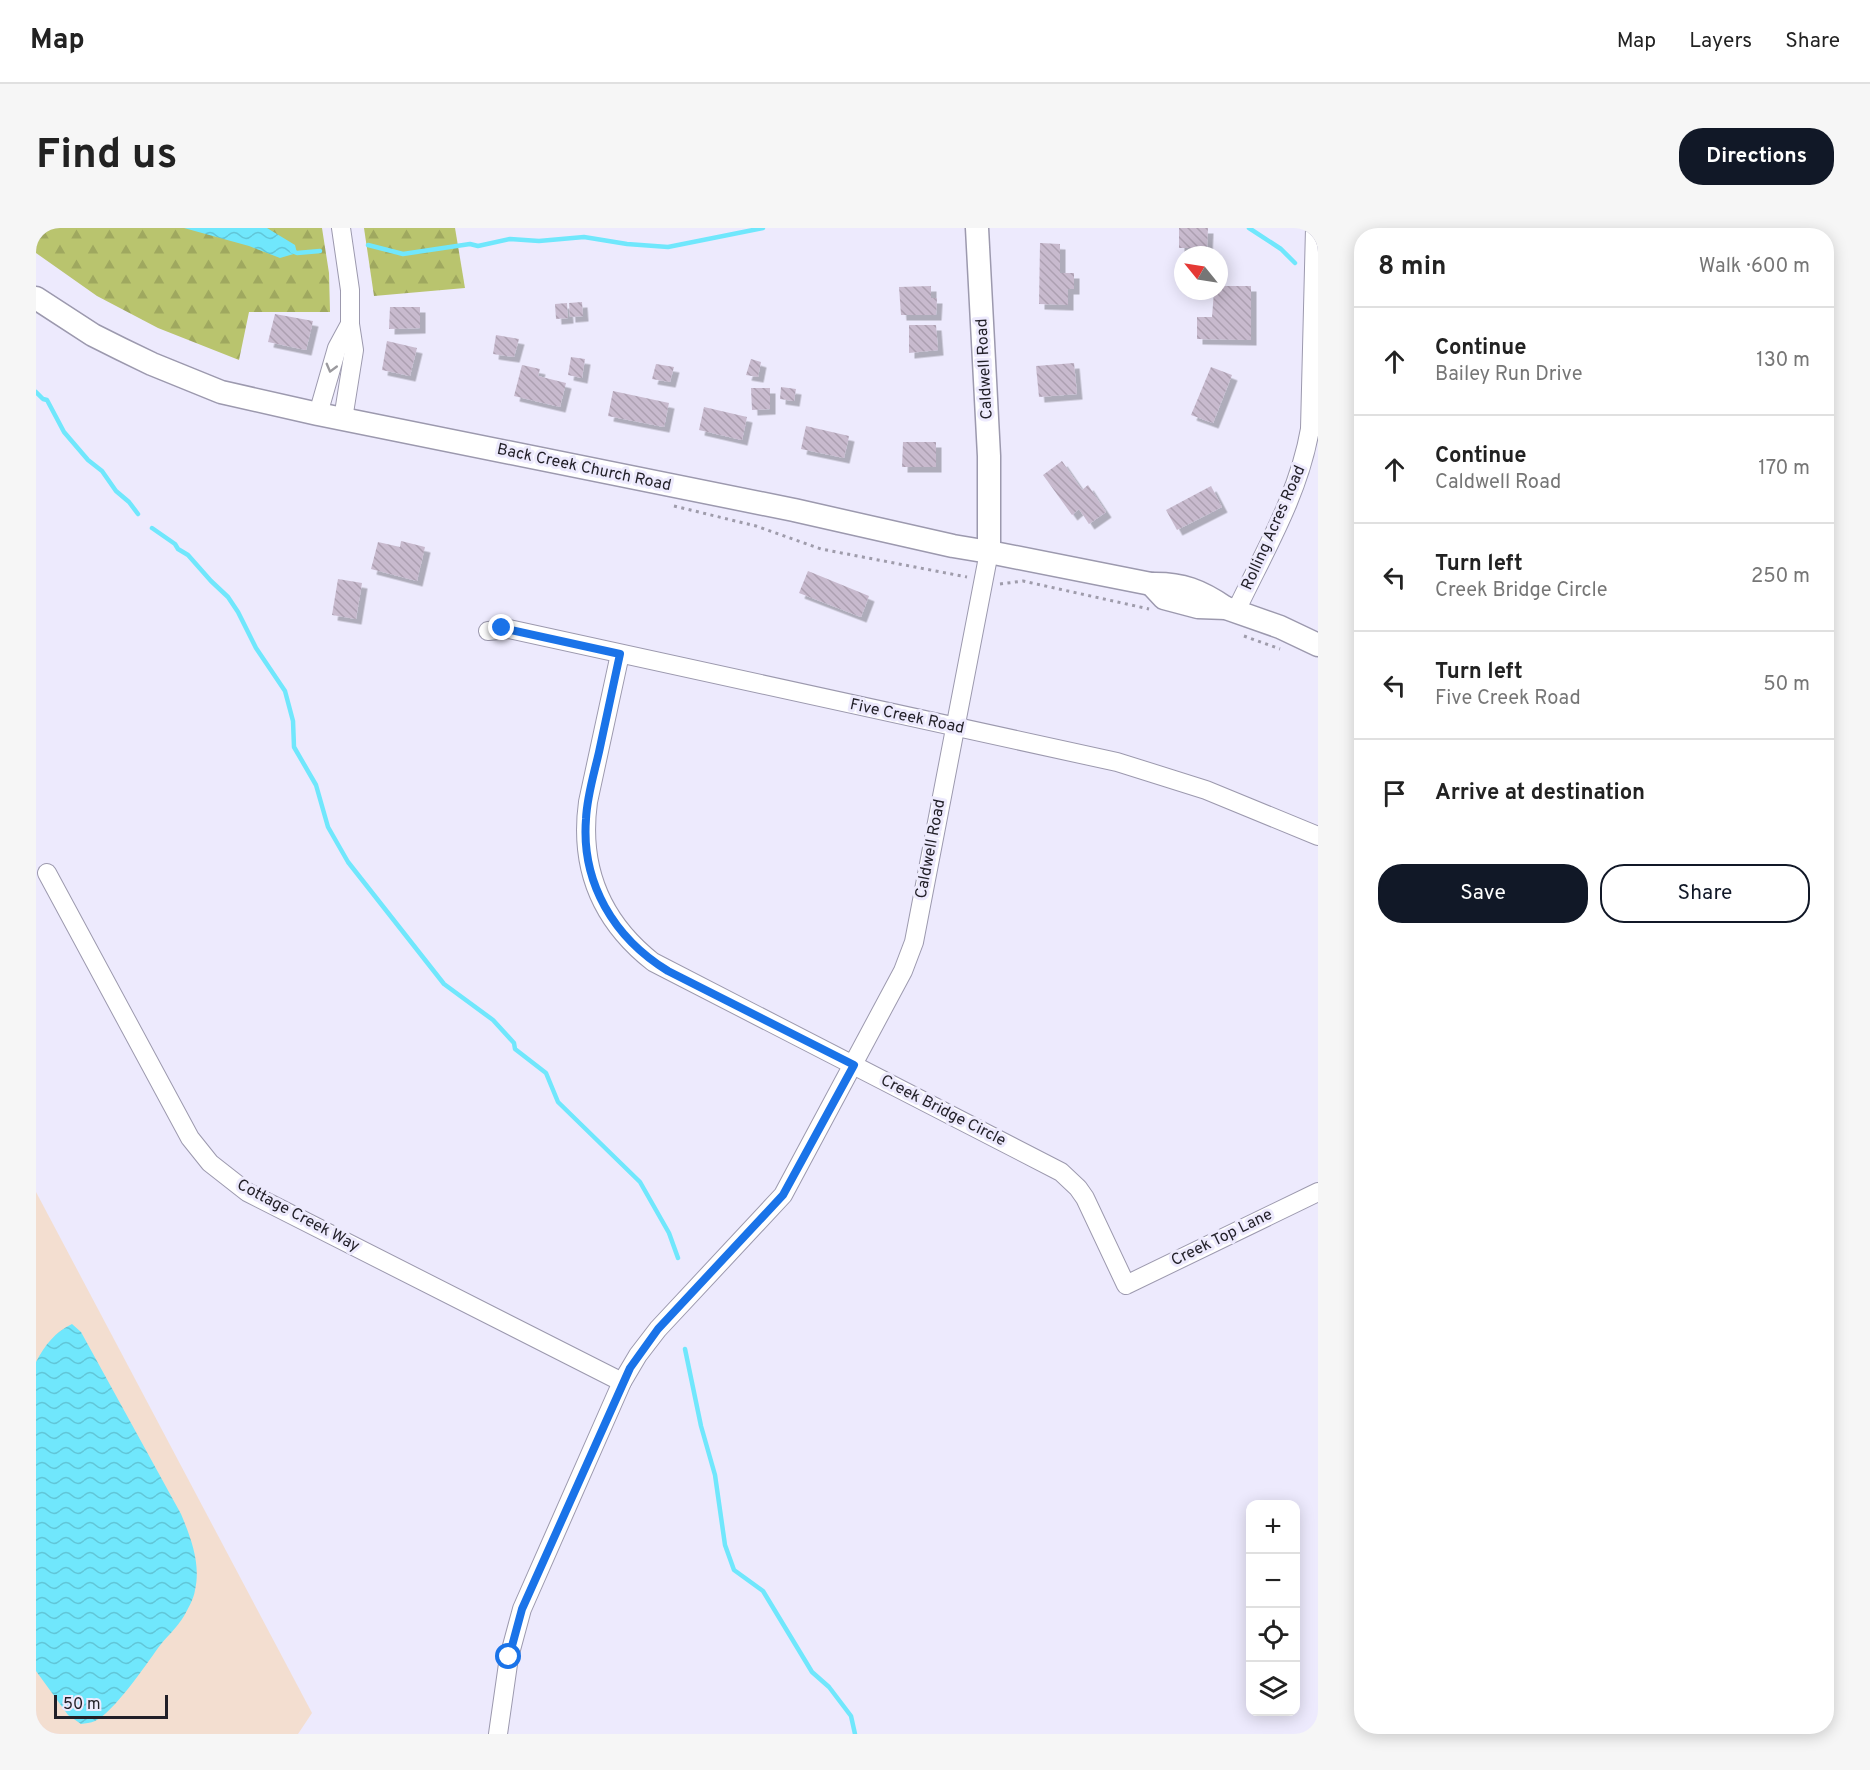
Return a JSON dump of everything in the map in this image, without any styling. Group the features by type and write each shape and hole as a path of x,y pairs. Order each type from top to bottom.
{"street":[{"path":"341,228 350,291 350,324 354,350 343,418"},
{"name":"Caldwell Road","path":"498,1734 509,1657 522,1609 622,1382 638,1355 658,1329 783,1195 903,971 914,942 989,552 989,456 977,228"},
{"name":"Rolling Acres Road","path":"1231,610 1285,509 1305,457 1310,429 1315,228"},
{"name":"Back Creek Church Road","path":"36,298 93,335 152,364 221,392 318,414 782,508 953,546 1151,584 1164,598 1198,607 1231,610 1280,627 1318,645"},
{"path":"318,414 337,348 350,324"},
{"name":"Five Creek Road","path":"488,632 509,629 1072,751 1162,775 1250,806 1318,836"},
{"name":"Creek Bridge Circle","path":"620,654 586,818 586,851 589,868 608,914 618,928 640,952 668,971 1061,1172 1085,1198 1126,1285"},
{"name":"Cottage Creek Way","path":"47,873 190,1138 222,1173 257,1197 622,1382"},
{"name":"Creek Top Lane","path":"1126,1285 1318,1192"}],"path":[{"path":"756,526 821,549 964,577"},
{"path":"947,573 949,565"}],"shaded area":[{"path":"36,1192 312,1713 298,1734 36,1734"}],"green space":[{"path":"36,228 322,228 329,273 330,312 249,312 239,360 158,328 97,296 36,253"},
{"path":"364,228 455,228 465,288 374,296"}],"water":[{"path":"184,228 267,228 295,245 297,253 280,258 249,246"},
{"path":"72,1324 81,1332 181,1514 191,1542 197,1571 193,1596 178,1625 111,1709 95,1721 81,1724 68,1715 36,1671 36,1362 51,1340"}],"building":[{"path":"1179,228 1208,228 1207,246 1179,246"},
{"path":"1040,243 1060,244 1060,273 1074,273 1074,289 1068,289 1068,305 1039,304"},
{"path":"931,286 931,298 937,298 936,315 901,315 899,287"},
{"path":"1228,286 1251,286 1251,340 1197,339 1197,317 1212,317 1213,300 1228,300"},
{"path":"582,302 583,316 570,317 569,303"},
{"path":"567,303 568,318 556,319 555,304"},
{"path":"390,307 420,307 420,328 389,329"},
{"path":"275,314 313,321 306,350 268,342"},
{"path":"909,325 936,325 938,350 909,353"},
{"path":"496,335 519,339 514,357 493,354"},
{"path":"387,341 417,348 410,376 382,370"},
{"path":"571,357 585,359 582,378 568,375"},
{"path":"751,359 761,362 758,377 746,375"},
{"path":"1074,363 1077,394 1039,397 1036,366"},
{"path":"656,364 674,367 670,382 652,379"},
{"path":"522,365 540,369 538,376 566,383 560,407 514,396"},
{"path":"1211,367 1232,375 1213,423 1191,415"},
{"path":"781,387 796,389 794,401 780,399"},
{"path":"751,388 770,388 770,409 752,410"},
{"path":"613,391 669,403 664,427 608,416"},
{"path":"704,407 747,417 742,440 699,430"},
{"path":"806,426 849,436 844,458 801,449"},
{"path":"903,442 936,442 936,467 902,467"},
{"path":"1062,461 1082,490 1088,485 1106,512 1089,524 1079,509 1072,515 1043,475"},
{"path":"1211,486 1222,507 1177,530 1166,510"},
{"path":"401,541 425,547 417,581 371,569 378,542 400,547"},
{"path":"808,571 869,596 861,617 799,593"},
{"path":"338,579 362,583 356,619 332,615"}],"waterway":[{"path":"368,245 403,254 470,244 478,246 510,239 539,241 584,237 627,244 668,247 763,228"},
{"path":"1249,228 1281,249 1295,263"},
{"path":"292,251 297,253 320,251"},
{"path":"36,392 47,400 64,432 88,460 102,471 116,491 138,514"},
{"path":"152,528 188,555 228,597 256,648 285,691 293,721 294,747 316,785 328,827 348,862 444,984 493,1020 514,1043 515,1049 546,1073 558,1102 640,1182 669,1233 678,1258"},
{"path":"685,1349 701,1426 715,1475 725,1545 734,1570 763,1591 812,1672 829,1687 851,1716 855,1734"}],"route":[{"path":"502,628 620,654 588,801 585,834 589,868 594,884 608,914 618,928 640,952 668,971 854,1065 783,1195 658,1329 630,1368 522,1609 509,1657"}]}
